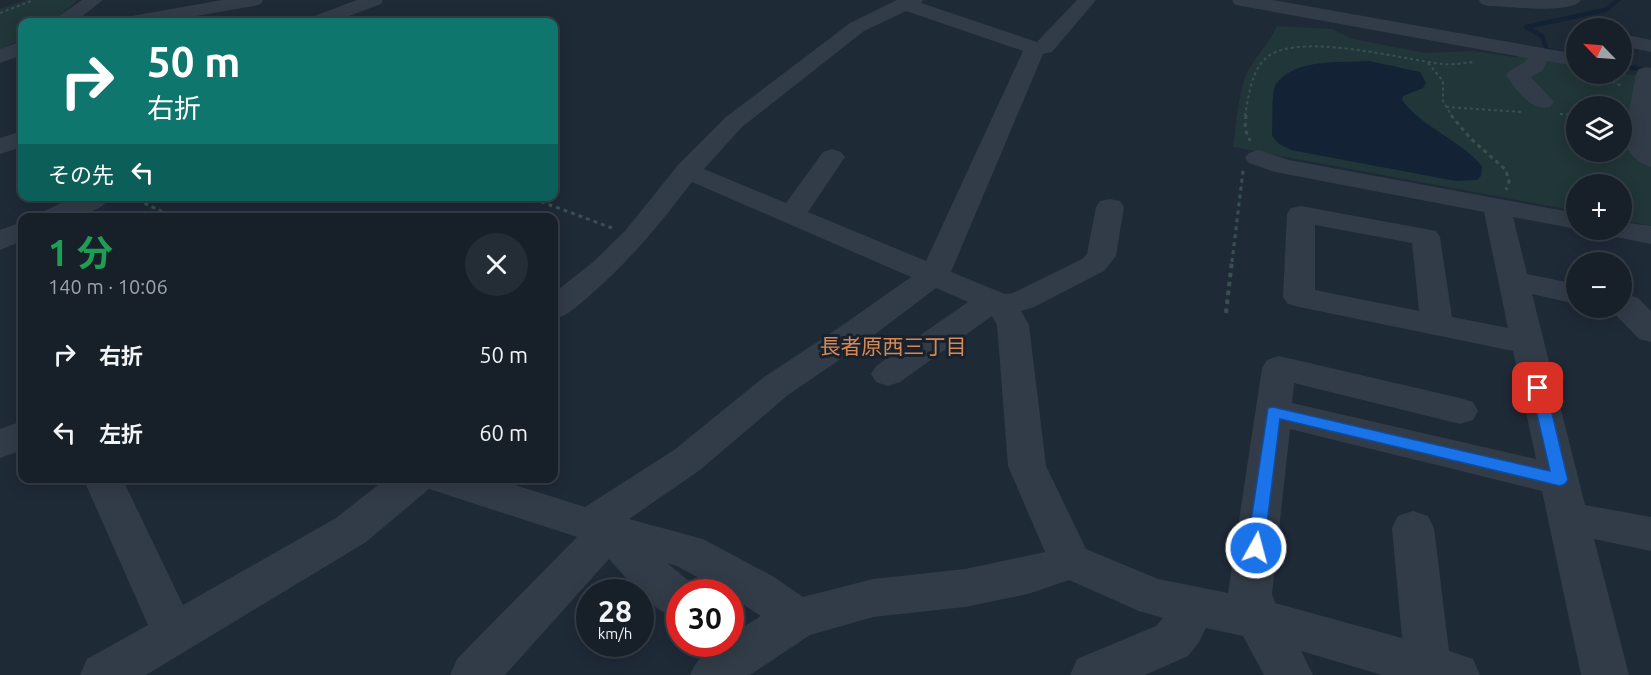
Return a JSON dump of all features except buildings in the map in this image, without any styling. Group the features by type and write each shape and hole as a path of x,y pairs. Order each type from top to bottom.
{"street":[{"path":"69,18 94,0"},
{"path":"156,18 254,0"},
{"path":"327,18 374,0"},
{"path":"558,306 604,268 635,237 687,171 734,122 857,27 909,1 1035,48 1045,48 1087,0"},
{"path":"1241,0 1483,29 1540,54 1566,58"},
{"path":"1483,29 1480,3 1562,3 1572,0"},
{"path":"1632,41 1651,46"},
{"path":"474,675 599,528 687,460 776,386 849,337 935,274 1035,48"},
{"path":"1540,54 1534,66 1517,75 1541,109"},
{"path":"1638,78 1638,138 1640,146 1651,159"},
{"path":"0,147 18,140"},
{"path":"1255,151 1284,167 1500,200 1566,218"},
{"path":"792,215 832,157"},
{"path":"687,171 935,274 1001,304 1013,325 1027,466 1071,562"},
{"path":"1500,200 1513,280 1605,675"},
{"path":"63,213 88,201"},
{"path":"888,375 981,308 1021,301 1093,265 1101,256 1110,207"},
{"path":"1437,325 1426,237 1300,214 1299,297 1437,325 1528,343"},
{"path":"1632,232 1651,235"},
{"path":"0,241 18,233"},
{"path":"1513,280 1566,292"},
{"path":"1632,310 1651,331"},
{"path":"1289,675 1258,620 1250,594 1279,368 1460,411"},
{"path":"1273,412 1564,499 1651,534"},
{"path":"0,444 18,437"},
{"path":"104,483 175,635"},
{"path":"104,675 351,530 409,483"},
{"path":"475,483 508,488 599,528 688,551 759,590 798,618"},
{"path":"599,528 666,590"},
{"path":"726,658 798,618 873,598 965,588 1028,576 1071,562 1155,597 1258,620 1442,671 1413,528"},
{"path":"1094,675 1172,641 1183,628 1188,604"}],"path":[{"path":"0,13 34,0"},
{"path":"1226,313 1243,165 1255,151 1244,128 1245,117 1255,72 1268,56 1291,48 1322,48 1451,64 1483,61"},
{"path":"1427,62 1443,81 1445,107 1470,138 1506,170 1509,182 1500,200"},
{"path":"1445,107 1541,109 1566,113"},
{"path":"140,201 165,213"},
{"path":"539,201 635,237"}],"green space":[{"path":"26,0 78,0 56,18 18,18 18,40 0,50 0,9"},
{"path":"1277,26 1332,29 1353,39 1426,53 1473,51 1514,57 1532,55 1566,62 1566,84 1632,84 1632,75 1638,76 1651,165 1651,226 1632,222 1632,174 1566,174 1566,209 1233,147 1240,95 1246,76"}],"water":[{"path":"1369,61 1420,72 1426,83 1423,88 1403,96 1402,100 1420,119 1473,156 1482,166 1481,176 1477,180 1456,181 1291,150 1279,144 1272,136 1274,88 1284,76 1306,66 1332,62"}],"waterway":[{"path":"1552,51 1547,50 1542,36 1526,27 1605,10 1618,0"},
{"path":"1632,67 1651,72"}],"district":[{"name":"長者原西三丁目","path":"893,346"}],"route":[{"path":"1256,548 1273,412 1560,480 1538,388"}]}
